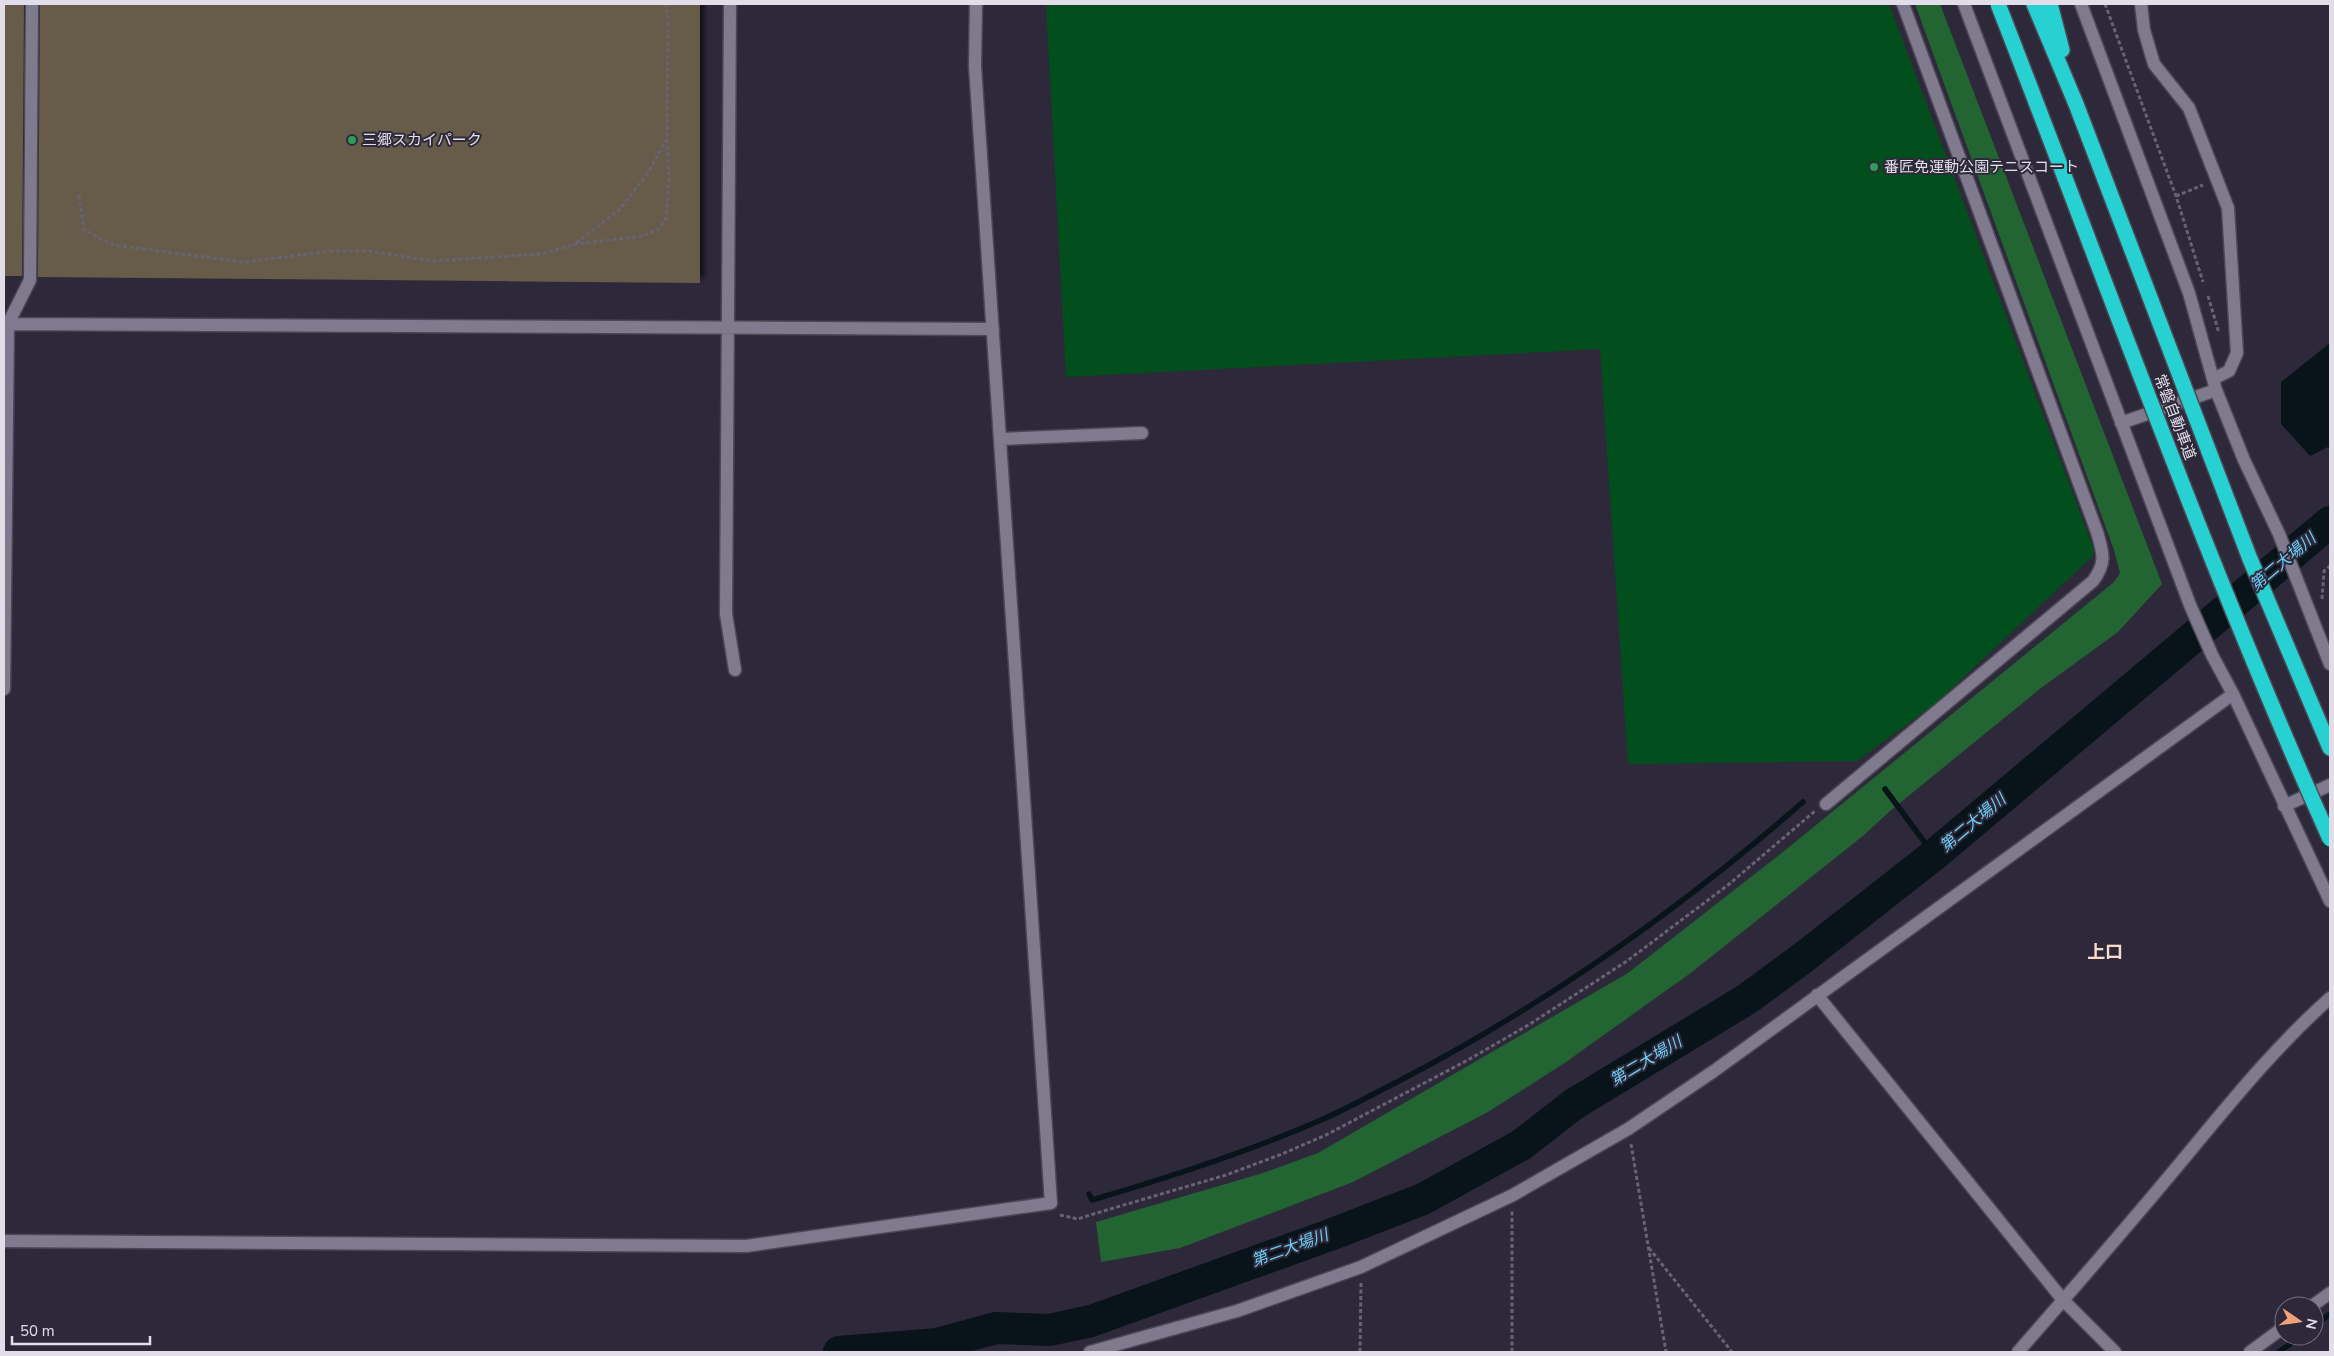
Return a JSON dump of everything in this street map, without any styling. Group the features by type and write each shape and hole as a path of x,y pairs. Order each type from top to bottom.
{"highway":[{"name":"常磐自動車道","path":"1998,4 2217,576 2278,724 2330,839"},
{"name":"常磐自動車道","path":"2034,4 2076,104 2250,559 2330,748"},
{"path":"2050,4 2076,104"}],"street":[{"path":"4,689 8,324 30,280 32,4"},
{"path":"730,4 726,614 736,670"},
{"path":"4,1241 746,1246 1051,1203 975,66 976,4"},
{"path":"1826,804 2093,581 2102,569 2103,553 2097,532 1903,4"},
{"path":"1964,4 2190,605 2212,655 2234,694 2284,806 2330,902"},
{"path":"2081,4 2190,293 2215,384 2244,460 2278,534 2330,664"},
{"path":"2121,423 2215,384 2230,372 2237,353 2228,208 2188,108 2154,64 2144,30 2141,4"},
{"path":"8,324 993,329"},
{"path":"1000,440 1142,433"},
{"path":"1090,1352 1237,1311 1361,1267 1513,1195 1628,1129 1714,1071 2234,694"},
{"path":"2284,806 2330,785"},
{"path":"1817,995 2063,1300 2115,1352"},
{"path":"2018,1352 2161,1186 2255,1071 2300,1025 2330,998"},
{"path":"2250,1352 2274,1334"}],"path":[{"path":"79,195 84,230 113,245 245,262 330,251 359,251 433,261 542,254 576,244 642,236 659,229 666,219 669,178 666,139 668,15 665,4"},
{"path":"2104,4 2176,196 2220,334"},
{"path":"576,244 620,209 648,173 666,139"},
{"path":"2176,196 2208,182"},
{"path":"2324,571 2330,566"},
{"path":"1050,1214 1078,1219 1226,1175 1326,1135 1466,1061 1530,1024 1627,961 1728,884 1826,804"},
{"path":"1628,1129 1666,1352"},
{"path":"1512,1352 1513,1195"},
{"path":"1648,1248 1732,1352"},
{"path":"1360,1352 1361,1267"}],"green space":[{"path":"1046,4 1889,4 2093,547 2093,556 1936,703 1857,761 1628,764 1600,349 1066,377"},
{"path":"1915,4 1940,4 2162,584 2118,632 2041,688 1890,811 1864,835 1692,972 1566,1062 1488,1112 1353,1182 1180,1248 1101,1262 1096,1222 1263,1173 1318,1153 1628,973 1783,852 2114,582 2120,573 2114,550"}],"shaded area":[{"path":"2330,343 2330,450 2328,447 2310,456 2281,424 2281,382"}],"building":[{"path":"4,4 24,4 22,276 4,276"},
{"name":"三郷スカイパーク","path":"40,4 700,4 700,283 38,277"}],"waterway":[{"name":"第二大場川","path":"839,1352 937,1344 996,1328 1049,1330 1091,1321 1330,1235 1423,1199 1521,1145 1574,1104 1747,999 1804,957 1934,855 2330,522"},
{"path":"1885,789 1934,855"},
{"path":"1089,1194 1092,1200 1176,1174 1259,1145 1336,1113 1453,1052 1506,1021 1609,954 1708,880 1803,802"},
{"path":"2324,1318 2330,1314"},
{"path":"2279,1352 2287,1346"}],"place":[{"name":"三郷スカイパーク","path":"352,140"},
{"name":"番匠免運動公園テニスコート","path":"1874,167"}],"district":[{"name":"上口","path":"2105,952"}]}
